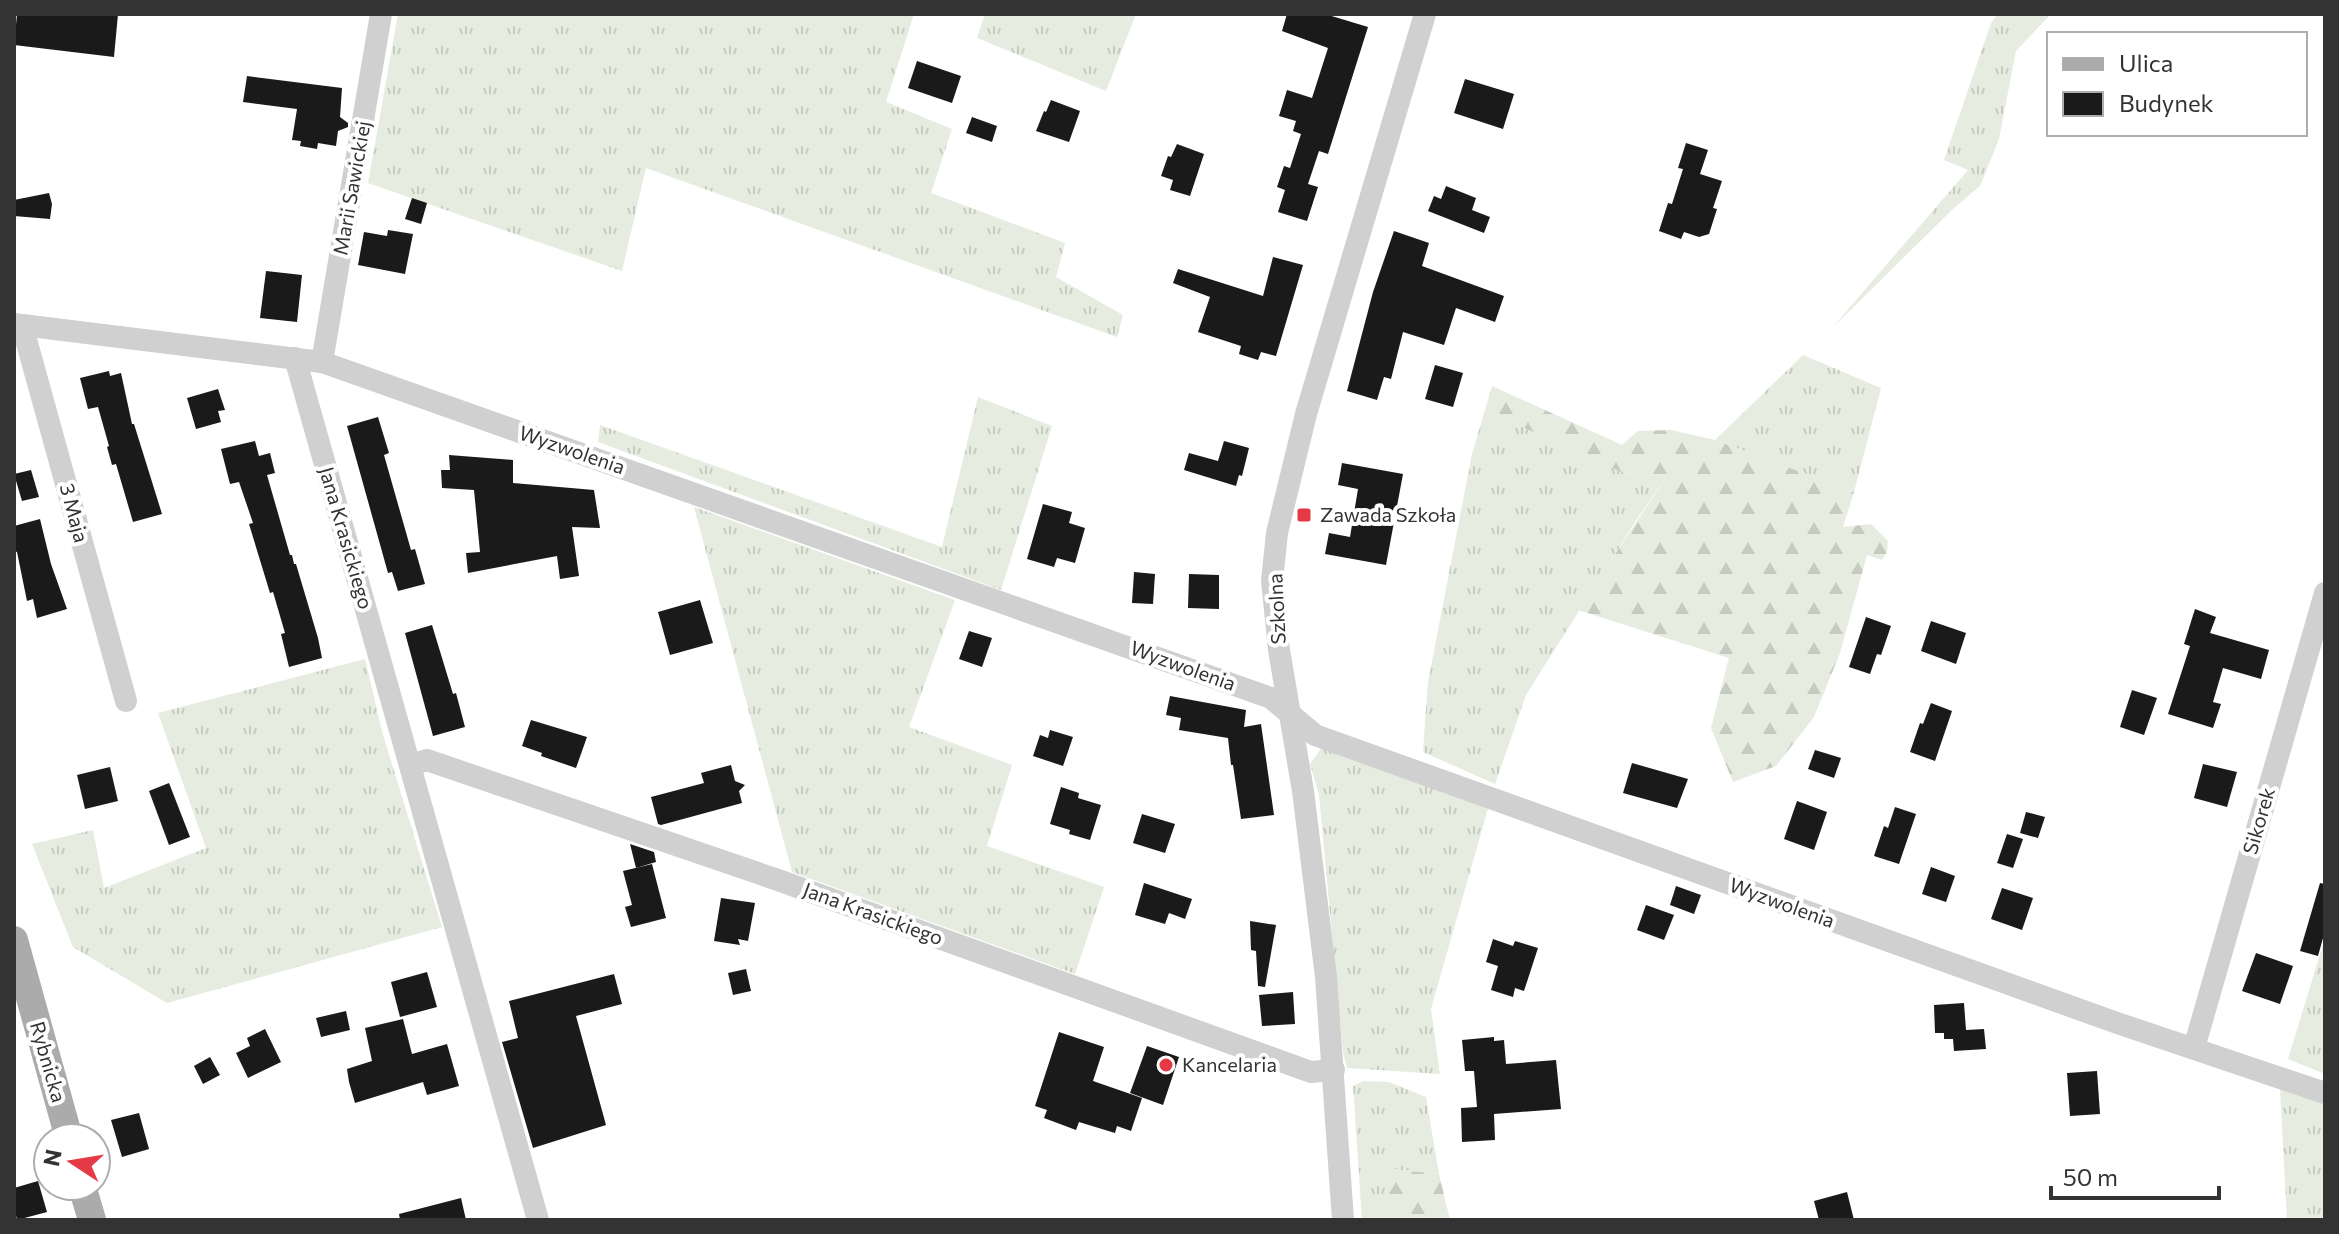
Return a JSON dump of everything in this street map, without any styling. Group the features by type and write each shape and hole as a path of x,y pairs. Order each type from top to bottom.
{"main road":[{"name":"Rybnicka","path":"14,940 65,1122"}],"street":[{"name":"Marii Sawickiej","path":"322,362 381,14"},
{"name":"Szkolna","path":"1343,1220 1324,962 1272,581 1277,533 1306,414 1425,14"},
{"name":"Wyzwolenia","path":"18,325 322,362 1271,698 1315,735 2120,1024 2325,1093"},
{"name":"3 Maja","path":"18,325 126,701"},
{"name":"Jana Krasickiego","path":"295,358 538,1220"},
{"name":"Sikorek","path":"2194,1048 2325,593"},
{"name":"Jana Krasickiego","path":"411,765 427,760 778,880 1311,1072 1334,1070"}],"green space":[{"path":"398,14 914,14 886,102 952,129 931,193 1065,243 1056,277 1123,315 1117,337 646,168 622,271 368,183"},
{"path":"985,14 1136,14 1106,91 977,38"},
{"path":"1998,14 2051,14 2016,51 1999,139 1980,186 1832,328 1968,170 1944,160 1991,23"},
{"path":"1803,355 1881,388 1854,492 1715,440"},
{"path":"1492,386 1622,445 1638,431 1671,430 1715,440 1854,492 1843,527 1871,524 1888,541 1887,552 1882,560 1867,555 1840,653 1814,717 1776,766 1733,782 1711,728 1729,658 1578,610 1667,476 1621,472 1485,410"},
{"path":"978,397 1052,426 1001,590 598,442 600,425 942,547"},
{"path":"1485,410 1621,472 1667,476 1526,695 1495,784 1423,752 1428,682 1472,454"},
{"path":"694,507 955,600 909,727 1012,765 987,846 1104,887 1075,974 792,872"},
{"path":"365,659 383,735 442,927 167,1003 73,947 32,844 93,830 104,888 206,848 158,713"},
{"path":"1322,747 1489,805 1431,1009 1440,1074 1347,1068 1319,795 1310,764"},
{"path":"2325,938 2325,1074 2288,1059"},
{"path":"1363,1081 1389,1082 1426,1097 1439,1174 1392,1169 1381,1220 1362,1220 1353,1086"},
{"path":"2280,1089 2325,1103 2325,1220 2287,1220"},
{"path":"1392,1169 1439,1174 1450,1220 1381,1220"}],"building":[{"path":"17,14 118,14 114,57 14,45"},
{"path":"1287,14 1325,14 1368,27 1328,154 1319,151 1308,184 1318,187 1307,221 1278,212 1285,190 1277,187 1284,166 1290,168 1301,134 1293,131 1296,121 1279,116 1287,90 1312,98 1328,48 1282,31"},
{"path":"917,61 961,76 952,103 908,88"},
{"path":"247,76 342,88 340,117 348,123 348,127 338,131 336,146 318,143 317,149 300,146 301,141 292,140 297,109 243,102"},
{"path":"1465,79 1514,94 1503,129 1454,113"},
{"path":"1051,100 1080,111 1069,142 1036,131"},
{"path":"972,117 997,126 992,142 966,133"},
{"path":"1686,143 1708,150 1700,174 1722,181 1709,234 1699,237 1684,232 1681,239 1659,231 1683,169 1678,168"},
{"path":"1177,144 1204,154 1190,196 1170,190 1173,180 1161,176 1168,156 1171,157"},
{"path":"1446,186 1476,198 1472,210 1490,217 1484,233 1428,211 1434,196 1441,199"},
{"path":"49,193 52,204 50,219 14,216 14,200"},
{"path":"412,198 427,203 421,224 405,219"},
{"path":"388,230 413,234 405,274 358,265 364,232 387,236"},
{"path":"1394,231 1429,243 1422,266 1504,296 1495,322 1456,308 1444,345 1403,332 1391,379 1384,377 1377,400 1347,391 1373,292"},
{"path":"1273,257 1303,265 1276,356 1261,352 1258,360 1239,354 1241,346 1198,332 1210,297 1173,283 1178,269 1263,296"},
{"path":"266,271 302,275 297,322 260,318"},
{"path":"1435,365 1463,373 1453,407 1425,399"},
{"path":"109,371 110,376 121,373 132,424 162,514 133,522 116,464 112,465 98,407 88,409 80,378"},
{"path":"218,389 225,410 218,411 221,422 196,429 187,398"},
{"path":"378,417 389,453 384,455 411,550 415,549 425,584 398,591 392,572 388,573 347,426"},
{"path":"255,441 259,456 270,453 275,473 267,475 322,658 289,667 281,634 285,633 249,524 253,523 239,482 230,484 221,449"},
{"path":"1224,441 1249,448 1242,476 1239,475 1236,486 1184,470 1189,453 1218,461"},
{"path":"449,455 513,460 513,483 594,490 600,528 572,527 579,576 560,579 557,556 468,573 466,553 480,552 474,490 442,488 441,470 450,470"},
{"path":"1342,463 1403,474 1386,565 1325,554 1329,533 1350,537 1358,489 1338,485"},
{"path":"31,470 39,497 22,501 14,474"},
{"path":"1043,504 1072,512 1069,523 1085,528 1075,563 1057,558 1054,567 1027,559"},
{"path":"40,519 67,609 37,618 33,599 27,601 17,552 14,551 14,526"},
{"path":"1134,572 1155,574 1153,604 1132,603"},
{"path":"1189,574 1219,575 1219,609 1188,608"},
{"path":"700,600 713,643 670,655 658,612"},
{"path":"2195,609 2216,617 2210,633 2269,650 2261,679 2223,668 2213,702 2221,704 2213,728 2168,714 2190,646 2184,644"},
{"path":"1866,617 1891,626 1881,655 1877,654 1870,674 1849,667"},
{"path":"1931,621 1966,633 1956,664 1921,651"},
{"path":"432,625 465,727 433,736 405,633"},
{"path":"969,631 992,638 982,667 959,659"},
{"path":"2132,690 2157,698 2144,735 2120,727"},
{"path":"1170,696 1246,710 1244,727 1261,724 1274,815 1241,819 1228,738 1179,730 1181,718 1166,715"},
{"path":"1931,703 1952,711 1935,761 1910,752"},
{"path":"531,720 587,737 576,768 522,746"},
{"path":"1050,730 1073,737 1063,766 1033,756 1040,735 1048,738"},
{"path":"1815,750 1841,758 1834,778 1808,769"},
{"path":"1632,763 1688,779 1677,808 1623,793"},
{"path":"2203,764 2237,772 2227,807 2194,798"},
{"path":"731,765 735,781 745,785 739,791 742,803 658,824 651,797 704,783 701,773"},
{"path":"110,767 118,801 85,809 77,775"},
{"path":"169,783 190,837 169,845 149,791"},
{"path":"1061,787 1079,793 1078,798 1101,805 1090,840 1050,824"},
{"path":"1797,801 1827,812 1814,850 1784,839"},
{"path":"1895,807 1916,814 1899,864 1874,856 1884,826 1888,828"},
{"path":"2026,812 2045,817 2038,838 2020,833"},
{"path":"1142,814 1175,824 1165,853 1133,843"},
{"path":"2007,834 2023,839 2013,868 1997,863"},
{"path":"630,844 654,852 656,862 636,868"},
{"path":"652,864 666,918 631,927 625,907 632,905 623,871"},
{"path":"1931,867 1955,876 1946,902 1922,894"},
{"path":"1144,883 1192,899 1185,919 1169,913 1165,924 1135,915"},
{"path":"2320,883 2325,884 2325,931 2318,956 2300,951"},
{"path":"1676,886 1701,895 1694,914 1670,905"},
{"path":"2002,888 2033,898 2022,930 1991,919"},
{"path":"721,898 755,903 748,941 738,939 740,945 714,941"},
{"path":"1646,905 1674,915 1664,940 1637,930"},
{"path":"1250,921 1276,925 1265,987 1258,986 1256,951 1251,950"},
{"path":"1493,939 1513,946 1515,941 1538,948 1524,991 1515,988 1513,997 1491,990 1498,966 1486,962"},
{"path":"2256,953 2293,966 2280,1004 2242,991"},
{"path":"746,969 751,991 733,995 728,973"},
{"path":"427,972 437,1007 400,1017 391,982"},
{"path":"614,974 622,1004 576,1016 606,1125 533,1148 502,1042 518,1038 509,1001"},
{"path":"1293,992 1295,1024 1262,1026 1259,995"},
{"path":"1964,1003 1966,1030 1984,1029 1986,1049 1954,1051 1953,1039 1944,1039 1944,1033 1935,1033 1934,1005"},
{"path":"346,1011 350,1030 321,1037 316,1018"},
{"path":"403,1019 412,1054 447,1044 459,1086 427,1095 423,1082 355,1103 347,1069 372,1061 365,1028"},
{"path":"265,1029 281,1062 248,1078 236,1053 250,1046 247,1038"},
{"path":"1059,1032 1104,1047 1093,1081 1142,1098 1131,1131 1117,1126 1115,1133 1079,1122 1076,1130 1044,1118 1047,1110 1035,1106"},
{"path":"1494,1037 1494,1041 1504,1040 1506,1064 1556,1060 1561,1109 1494,1114 1495,1140 1462,1142 1461,1108 1477,1107 1474,1071 1465,1071 1462,1040"},
{"path":"1147,1046 1179,1057 1163,1105 1130,1093"},
{"path":"210,1057 220,1075 203,1084 194,1066"},
{"path":"2097,1071 2100,1114 2070,1116 2067,1073"},
{"path":"139,1113 149,1149 122,1157 111,1120"},
{"path":"32,1183 32,1202 44,1202 47,1212 17,1220 14,1188"},
{"path":"1847,1192 1854,1220 1819,1220 1814,1201"},
{"path":"461,1198 466,1220 400,1220 399,1214"}],"place":[{"name":"Zawada Szkoła","path":"1304,515"},
{"name":"Kancelaria","path":"1166,1065"}]}
